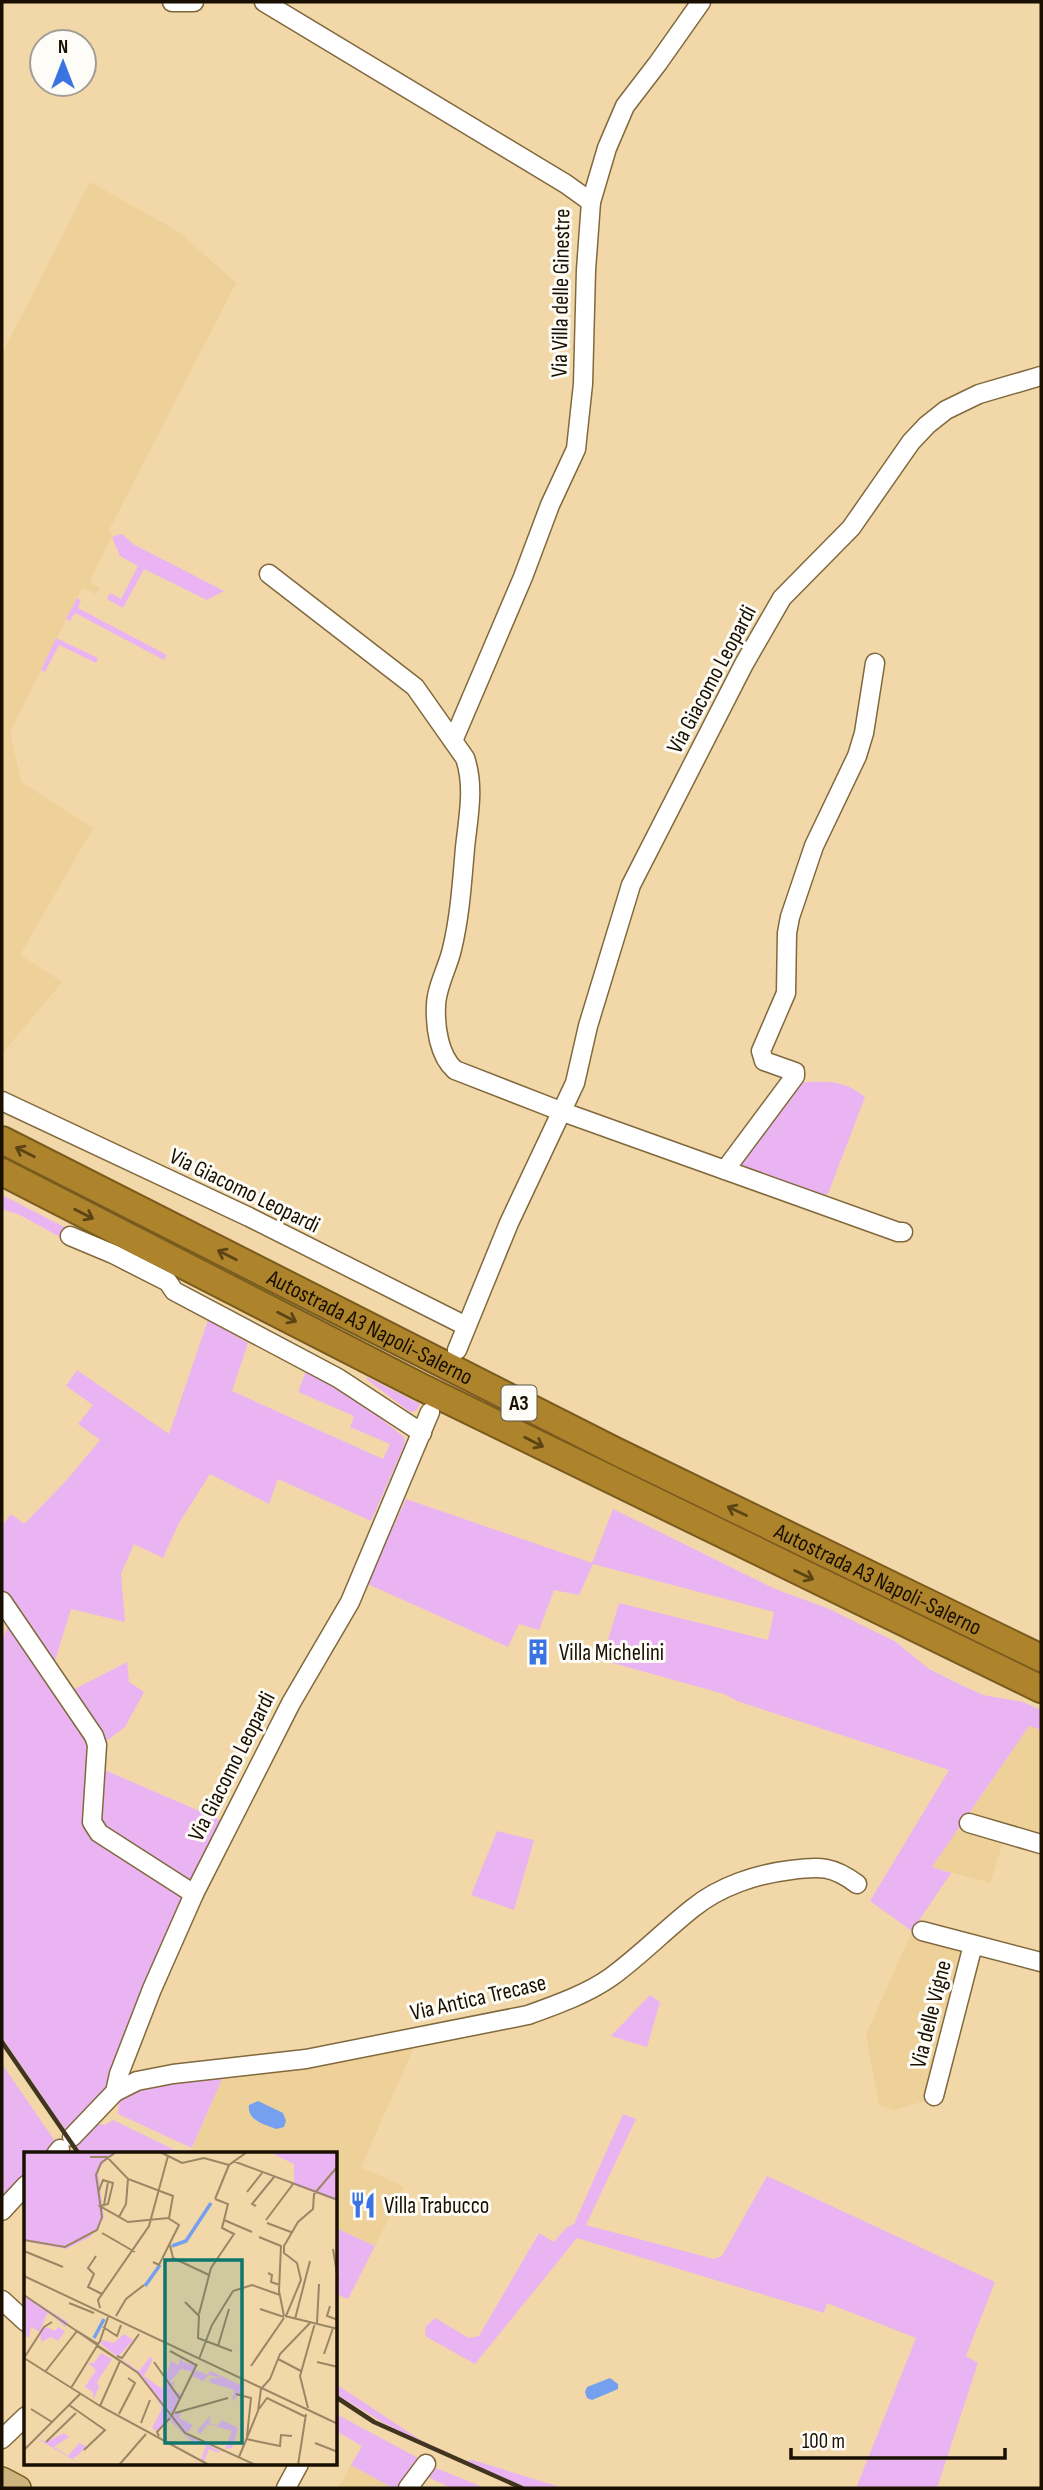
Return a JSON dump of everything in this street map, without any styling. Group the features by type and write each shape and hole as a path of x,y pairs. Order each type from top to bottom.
{"highway":[{"name":"Autostrada A3 Napoli-Salerno","path":"2,1140 615,1451 1041,1658"},
{"name":"Autostrada A3 Napoli-Salerno","path":"2,1172 421,1387 1041,1689"}],"main road":[{"path":"2,2479 19,2488"}],"street":[{"path":"172,2 194,2"},
{"name":"Via Villa delle Ginestre","path":"264,2 566,184 591,202 583,384 576,449 550,505 523,577 453,741"},
{"path":"591,202 607,148 625,106 701,2"},
{"name":"Via Giacomo Leopardi","path":"457,1350 521,1196 575,1083 592,1013 631,885 744,664 782,598 851,528 911,442 927,425 946,410 979,394 1041,376"},
{"path":"270,574 415,687 465,758 471,788 456,930 435,1004 442,1054 455,1070 563,1112 903,1232"},
{"path":"725,1170 795,1076 795,1072 764,1061 761,1051 786,993 787,933 790,917 814,846 858,756 875,663"},
{"name":"Via Giacomo Leopardi","path":"2,1101 249,1217 466,1326"},
{"path":"70,1237 113,1254 168,1282 174,1291 347,1383 422,1433"},
{"name":"Via Giacomo Leopardi","path":"62,2147 115,2092 119,2074 152,1989 194,1894 291,1703 349,1602 430,1412"},
{"path":"2,1601 94,1736 97,1745 92,1822 99,1833 194,1894"},
{"path":"969,1823 1041,1844"},
{"name":"Via Antica Trecase","path":"115,2092 137,2081 173,2074 306,2059 528,2015 559,2004 609,1979 695,1906 736,1884 773,1872 818,1866 844,1874 857,1884"},
{"name":"Via delle Vigne","path":"922,1931 1041,1962"},
{"name":"Via delle Vigne","path":"934,2096 973,1945"},
{"path":"2,2211 24,2187"},
{"path":"2,2300 24,2320"},
{"path":"2,2439 24,2418"},
{"path":"408,2488 426,2464"},
{"path":"286,2488 298,2466"}],"shaded area":[{"path":"90,182 179,232 236,283 109,530 112,537 89,582 100,588 96,594 82,588 10,732 21,782 93,828 20,955 62,982 2,1054 2,354"},
{"path":"122,534 133,544 224,591 207,600 144,569 123,608 107,599 110,593 121,599 138,566 120,556 112,537"},
{"path":"77,598 81,600 78,608 167,655 164,660 75,613 70,621 66,619"},
{"path":"56,638 98,658 96,663 59,645 45,672 41,670"},
{"path":"797,1082 841,1084 865,1097 828,1194 819,1196 741,1167 739,1163"},
{"path":"2,1195 68,1229 65,1240 20,1215 2,1209"},
{"path":"208,1320 248,1343 232,1391 383,1459 390,1444 350,1427 354,1416 298,1392 306,1371 355,1398 404,1437 405,1444 371,1521 278,1479 269,1504 210,1474 179,1523 163,1558 134,1544 121,1574 125,1622 71,1609 53,1667 2,1591 2,1526 11,1514 24,1524 66,1481 100,1440 78,1424 93,1405 66,1386 77,1370 169,1434"},
{"path":"365,1378 420,1404 416,1411 410,1412"},
{"path":"406,1499 592,1563 613,1509 775,1589 827,1608 896,1642 929,1669 959,1684 983,1695 1023,1702 1041,1710 1041,1730 1029,1726 932,1867 951,1873 912,1931 870,1901 949,1770 737,1701 724,1694 602,1660 619,1603 768,1640 774,1612 593,1564 579,1595 554,1590 539,1630 519,1624 508,1647 363,1582 370,1577"},
{"path":"8,1624 89,1735 84,1822 188,1895 109,2090 68,2134 2,2037 2,1642"},
{"path":"127,1662 129,1682 144,1692 125,1727 101,1745 69,1692"},
{"path":"1029,1726 1041,1730 1041,1836 1008,1827 990,1883 932,1867"},
{"path":"100,1768 227,1823 194,1885 103,1831 95,1813"},
{"path":"497,1831 534,1840 514,1910 471,1895"},
{"path":"912,1931 955,1946 963,1955 928,2100 894,2110 879,2105 866,2035"},
{"path":"650,1995 660,2002 647,2047 611,2036"},
{"path":"416,2043 361,2167 404,2187 375,2246 338,2229 338,2152 191,2152 225,2072"},
{"path":"2,2064 57,2144 50,2152 24,2152 24,2180 2,2204"},
{"path":"225,2072 192,2148 118,2114 119,2103 116,2099 140,2087"},
{"path":"623,2114 636,2119 586,2225 714,2259 722,2256 767,2176 995,2282 966,2356 978,2363 937,2488 856,2488 916,2338 827,2303 824,2313 577,2238 475,2364 425,2336 426,2326 435,2318 469,2338 479,2336 539,2233 554,2242 566,2228 574,2224"},
{"path":"113,2120 179,2152 81,2152 73,2141 93,2123 105,2125"},
{"path":"338,2229 375,2246 348,2299 338,2295"},
{"path":"338,2385 431,2447 338,2395"},
{"path":"338,2415 422,2460 400,2488 393,2488 351,2465 362,2446 338,2432"},
{"path":"473,2460 563,2488 528,2488 466,2461"},
{"path":"351,2465 393,2488 338,2488"},
{"path":"431,2466 485,2488 452,2488 425,2476"}],"water":[{"path":"258,2101 283,2113 286,2121 284,2127 276,2129 253,2118 249,2105"},
{"path":"610,2378 618,2384 618,2389 592,2400 587,2398 587,2387"}],"railway":[{"path":"2,2042 78,2152"},
{"path":"338,2398 374,2422 522,2488"}],"place":[{"name":"Villa Michelini","path":"538,1652"},
{"name":"Villa Trabucco","path":"363,2205"}]}
